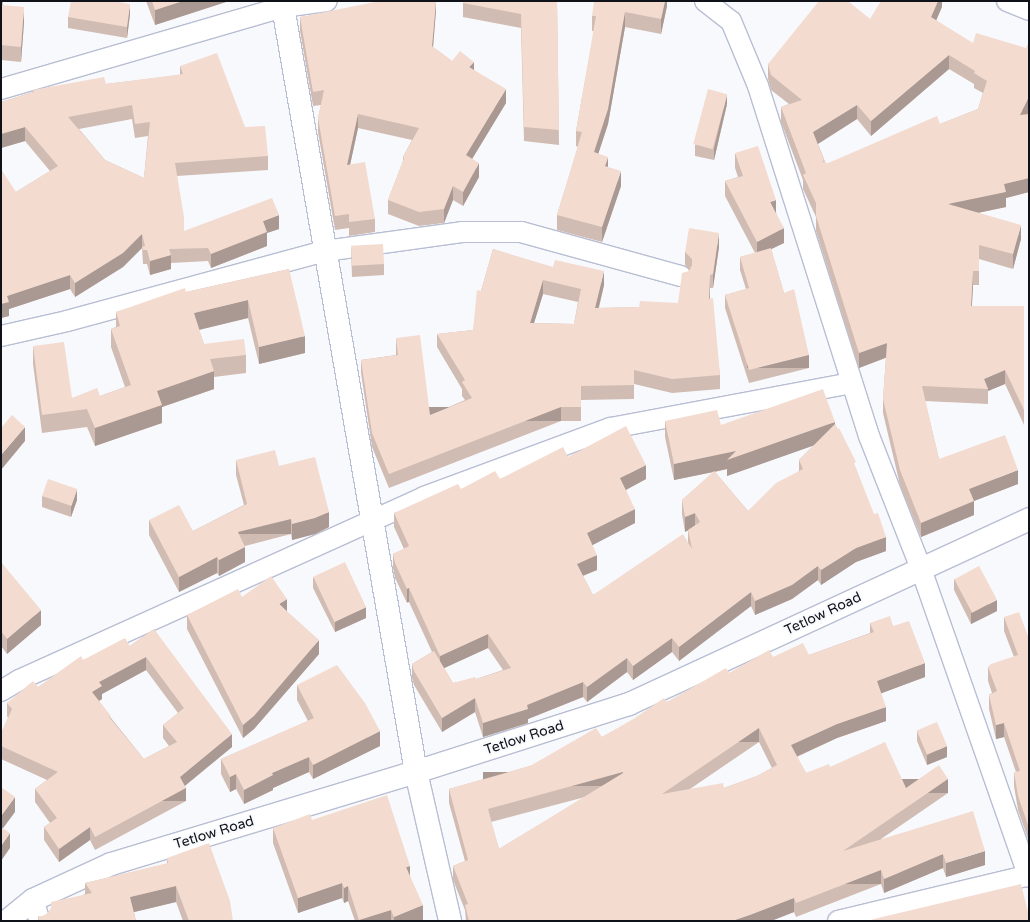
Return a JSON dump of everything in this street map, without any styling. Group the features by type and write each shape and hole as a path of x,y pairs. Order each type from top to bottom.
{"street":[{"path":"1,89 283,4 327,1"},
{"path":"705,1 731,21 758,86 869,436 920,569 1029,876 838,921"},
{"path":"1007,1 1029,10"},
{"path":"283,4 416,772 450,921"},
{"path":"1,336 67,321 325,251 462,232 521,232 681,276"},
{"path":"1,691 26,677 424,497 610,428 852,383"},
{"name":"Tetlow Road","path":"7,921 33,900 111,864 416,772 629,704 1029,519"},
{"path":"33,900 40,921"}],"building":[{"path":"71,1 114,1 130,4 127,27 68,17"},
{"path":"152,1 183,1 155,10"},
{"path":"380,1 436,1 432,46 452,61 460,51 474,62 469,67 506,89 466,155 479,163 463,192 453,186 444,209 419,212 388,200 404,158 403,157 419,128 358,114 347,165 365,162 375,219 349,222 349,214 335,216 318,118 324,90 313,92 300,17"},
{"path":"463,1 557,1 559,130 524,127 521,14 463,3"},
{"path":"594,1 665,1 661,19 625,12 608,109 594,152 608,157 605,166 621,171 602,227 557,215 582,132 576,131 596,16 592,16"},
{"path":"819,1 848,1 870,19 881,1 938,1 931,17 973,43 976,33 1026,48 1029,41 1029,96 1020,115 1029,114 1029,178 1004,184 1006,192 948,204 1021,225 1013,254 979,245 979,271 973,271 971,306 1024,306 1024,410 1005,370 984,379 988,389 922,386 939,459 1005,435 1018,470 969,489 974,501 921,523 900,470 883,399 887,343 859,353 816,216 816,203 803,175 806,173 781,107 802,100 771,75 768,64","holes":["949,55 975,71 974,73 987,81 978,109 940,124 937,116 826,164 825,161 822,163 824,160 813,132 857,105 871,121"]},
{"path":"1,5 24,7 21,47 1,45"},
{"path":"217,53 245,127 265,126 268,156 175,163 184,217 184,231 272,198 279,215 263,221 267,232 211,254 208,248 169,249 171,255 150,261 147,250 143,250 142,247 145,246 142,234 123,253 75,283 70,275 7,296 9,302 1,304 1,169 16,192 58,166 25,127 1,134 1,102 34,92 33,90 104,77 106,84 183,74 180,66","holes":["132,105 135,124 150,122 144,178 105,160 68,117"]},
{"path":"708,89 727,94 713,149 693,144"},
{"path":"758,146 776,200 770,202 784,228 757,242 725,181 743,176 735,153"},
{"path":"689,228 719,233 713,274 710,275 709,299 713,298 720,375 672,379 634,370 634,385 581,386 581,407 561,407 389,474 372,433 361,360 398,355 396,338 420,335 430,415 472,398 462,382 465,380 437,334 473,330 477,290 481,291 493,249 553,267 555,260 604,271 595,308 639,307 640,301 678,303 682,273 689,271 692,265 692,259 685,252","holes":["543,280 581,289 574,324 530,323"]},
{"path":"383,244 384,264 352,266 351,246"},
{"path":"771,248 784,293 794,289 809,355 749,370 725,295 749,288 740,257"},
{"path":"289,269 305,336 259,347 248,300 194,313 204,344 244,339 246,355 210,359 214,371 157,391 162,405 95,428 87,409 42,415 33,346 64,342 72,398 97,388 100,396 131,385 111,329 120,326 116,312 185,288 186,292"},
{"path":"823,389 835,422 727,460 736,451 674,464 665,421 717,410 721,425"},
{"path":"12,415 25,427 1,455 1,428"},
{"path":"835,424 837,429 839,428 856,462 854,463 874,514 878,513 886,537 856,548 821,570 818,566 792,585 755,601 751,592 679,647 672,638 633,666 627,658 587,687 583,682 527,705 528,709 483,723 475,698 442,718 414,671 412,664 434,651 453,683 475,677 476,679 511,668 488,634 440,656 409,588 407,589 395,563 393,554 409,546 394,513 458,484 461,489 495,471 500,479 563,447 568,457 626,426 646,465 620,478 635,509 587,533 597,555 577,564 593,595 683,534 692,549 688,530 700,522 695,513 685,517 682,500 714,471 748,511 776,483 803,469 799,460"},
{"path":"275,450 279,466 315,457 329,512 315,518 292,524 291,519 238,532 245,547 219,560 217,557 179,577 149,520 179,505 193,531 247,504 236,460"},
{"path":"48,479 77,489 71,506 42,496"},
{"path":"1,562 41,610 7,639 1,631"},
{"path":"345,562 366,607 334,622 313,577"},
{"path":"979,566 997,600 972,613 954,579"},
{"path":"271,576 287,599 279,604 319,640 254,716 243,725 187,615 238,589 242,597"},
{"path":"1019,612 1029,639 1029,828 1018,796 1014,772 1020,771 1004,723 996,725 989,695 997,691 988,667 991,664 1018,655 1004,617"},
{"path":"890,616 893,626 909,621 925,663 877,681 886,707 837,724 791,745 806,773 829,764 830,767 885,742 906,788 939,765 948,779 843,851 973,811 985,851 946,863 943,854 884,879 881,870 796,903 794,898 732,921 469,921 465,905 468,904 453,866 468,860 449,789 530,766 596,728 602,737 635,718 664,698 667,702 726,668 729,673 769,650 773,657 803,643 809,655 874,632 870,623","holes":["759,728 777,765 757,776 724,788 723,783 662,794","623,773 499,849 488,809"]},
{"path":"154,629 232,734 180,777 186,788 95,837 90,827 59,849 44,827 57,818 35,789 58,772 1,746 1,734 12,709 7,703 33,681 38,687 81,656 83,660 125,638 130,646","holes":["146,657 184,708 163,725 177,742 144,759 109,717 111,716 92,692 102,686 99,682"]},
{"path":"337,665 365,703 380,731 313,765 309,757 272,773 273,775 244,790 236,774 230,777 221,759 314,718 297,685"},
{"path":"937,722 947,746 927,755 917,731"},
{"path":"1,787 15,797 1,816"},
{"path":"387,795 410,866 406,867 423,905 394,917 391,910 359,920 348,886 344,888 342,883 298,898 273,828 310,814 312,820"},
{"path":"1,827 10,833 1,846"},
{"path":"209,843 230,901 233,921 189,921 176,886 130,897 136,921 39,921 38,916 43,916 48,913 51,908 51,902 92,893 85,883 168,863 167,858"},
{"path":"1021,884 1029,916 1029,920 1027,921 867,921 878,918"}]}
